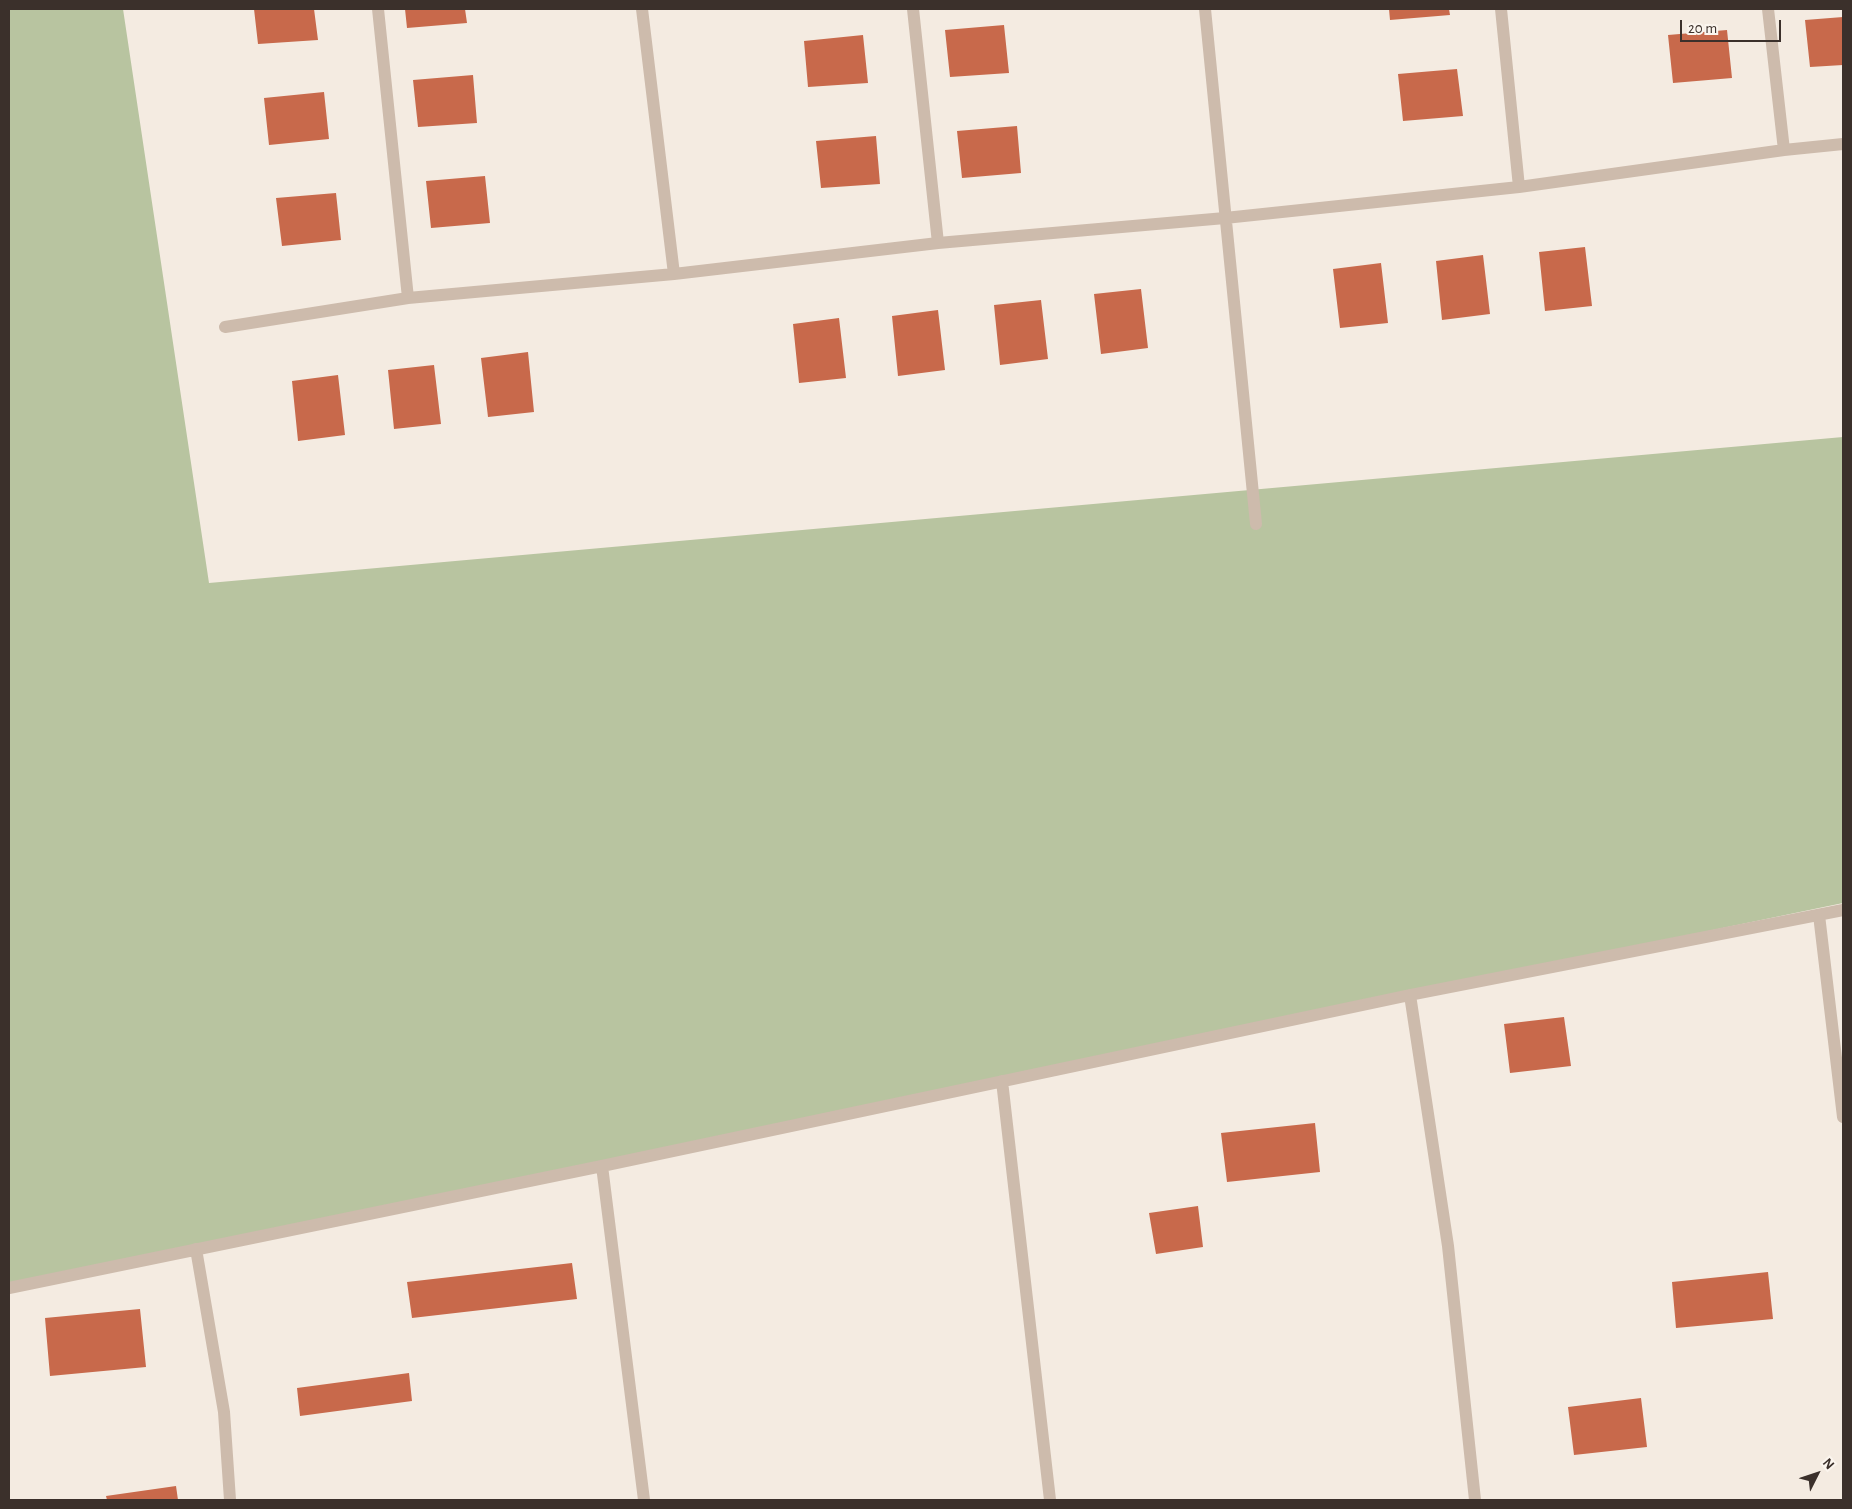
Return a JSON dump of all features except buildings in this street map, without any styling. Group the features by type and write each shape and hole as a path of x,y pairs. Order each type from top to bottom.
{"street":[{"path":"378,9 408,298"},
{"path":"642,9 674,274"},
{"path":"913,9 938,243"},
{"path":"1205,9 1256,524"},
{"path":"1501,9 1519,187"},
{"path":"1768,9 1784,150"},
{"path":"225,327 408,298 674,274 938,243 1225,218 1519,187 1784,150 1843,144"},
{"path":"9,1288 602,1166 1410,995 1843,910"},
{"path":"1819,915 1843,1117"},
{"path":"1410,995 1448,1246 1475,1500"},
{"path":"1002,1081 1050,1500"},
{"path":"602,1166 644,1500"},
{"path":"196,1249 224,1412 230,1500"}],"green space":[{"path":"9,9 123,9 209,583 1843,437 1843,903 9,1284"}]}
